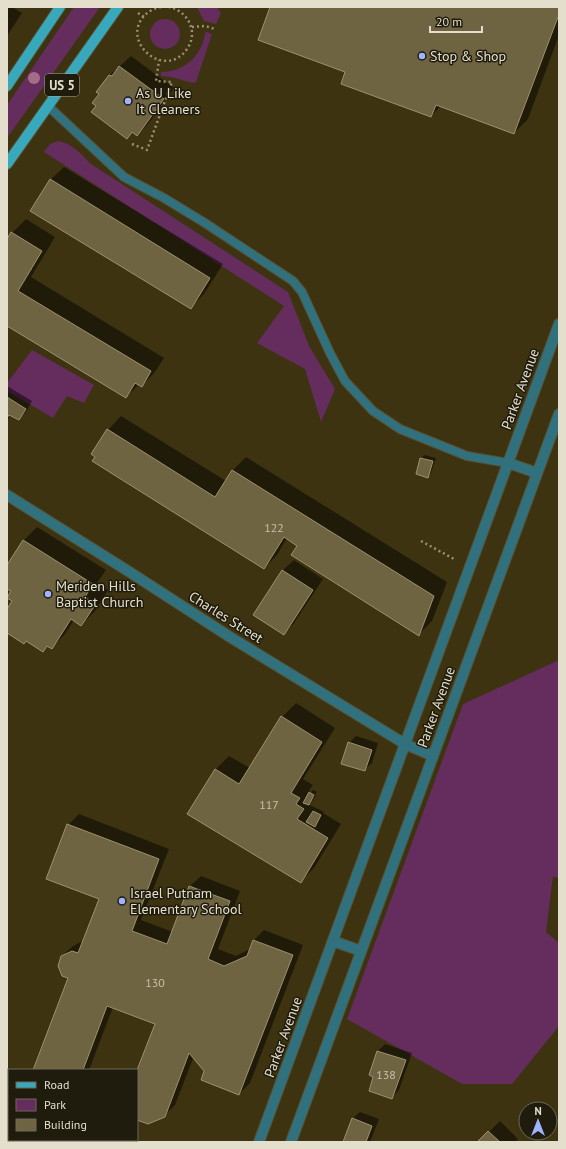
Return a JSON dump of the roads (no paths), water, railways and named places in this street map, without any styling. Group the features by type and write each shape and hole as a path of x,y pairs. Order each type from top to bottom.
{"main road":[{"path":"7,86 60,7"},
{"name":"US 5","path":"7,164 118,7"}],"street":[{"name":"Parker Avenue","path":"259,1142 559,324"},
{"name":"Parker Avenue","path":"292,1142 559,414"},
{"path":"508,463 537,473"},
{"name":"Charles Street","path":"7,495 230,637 405,744 433,756"},
{"path":"333,941 362,951"}],"lane":[{"path":"48,106 124,177 164,198 292,280 302,292 330,353 345,381 373,411 400,429 467,456 508,463"}],"place":[{"name":"Stop & Shop","path":"422,56"},
{"name":"As U Like It Cleaners","path":"128,101"},
{"name":"Meriden Hills Baptist Church","path":"48,594"},
{"name":"Israel Putnam Elementary School","path":"122,901"}]}
